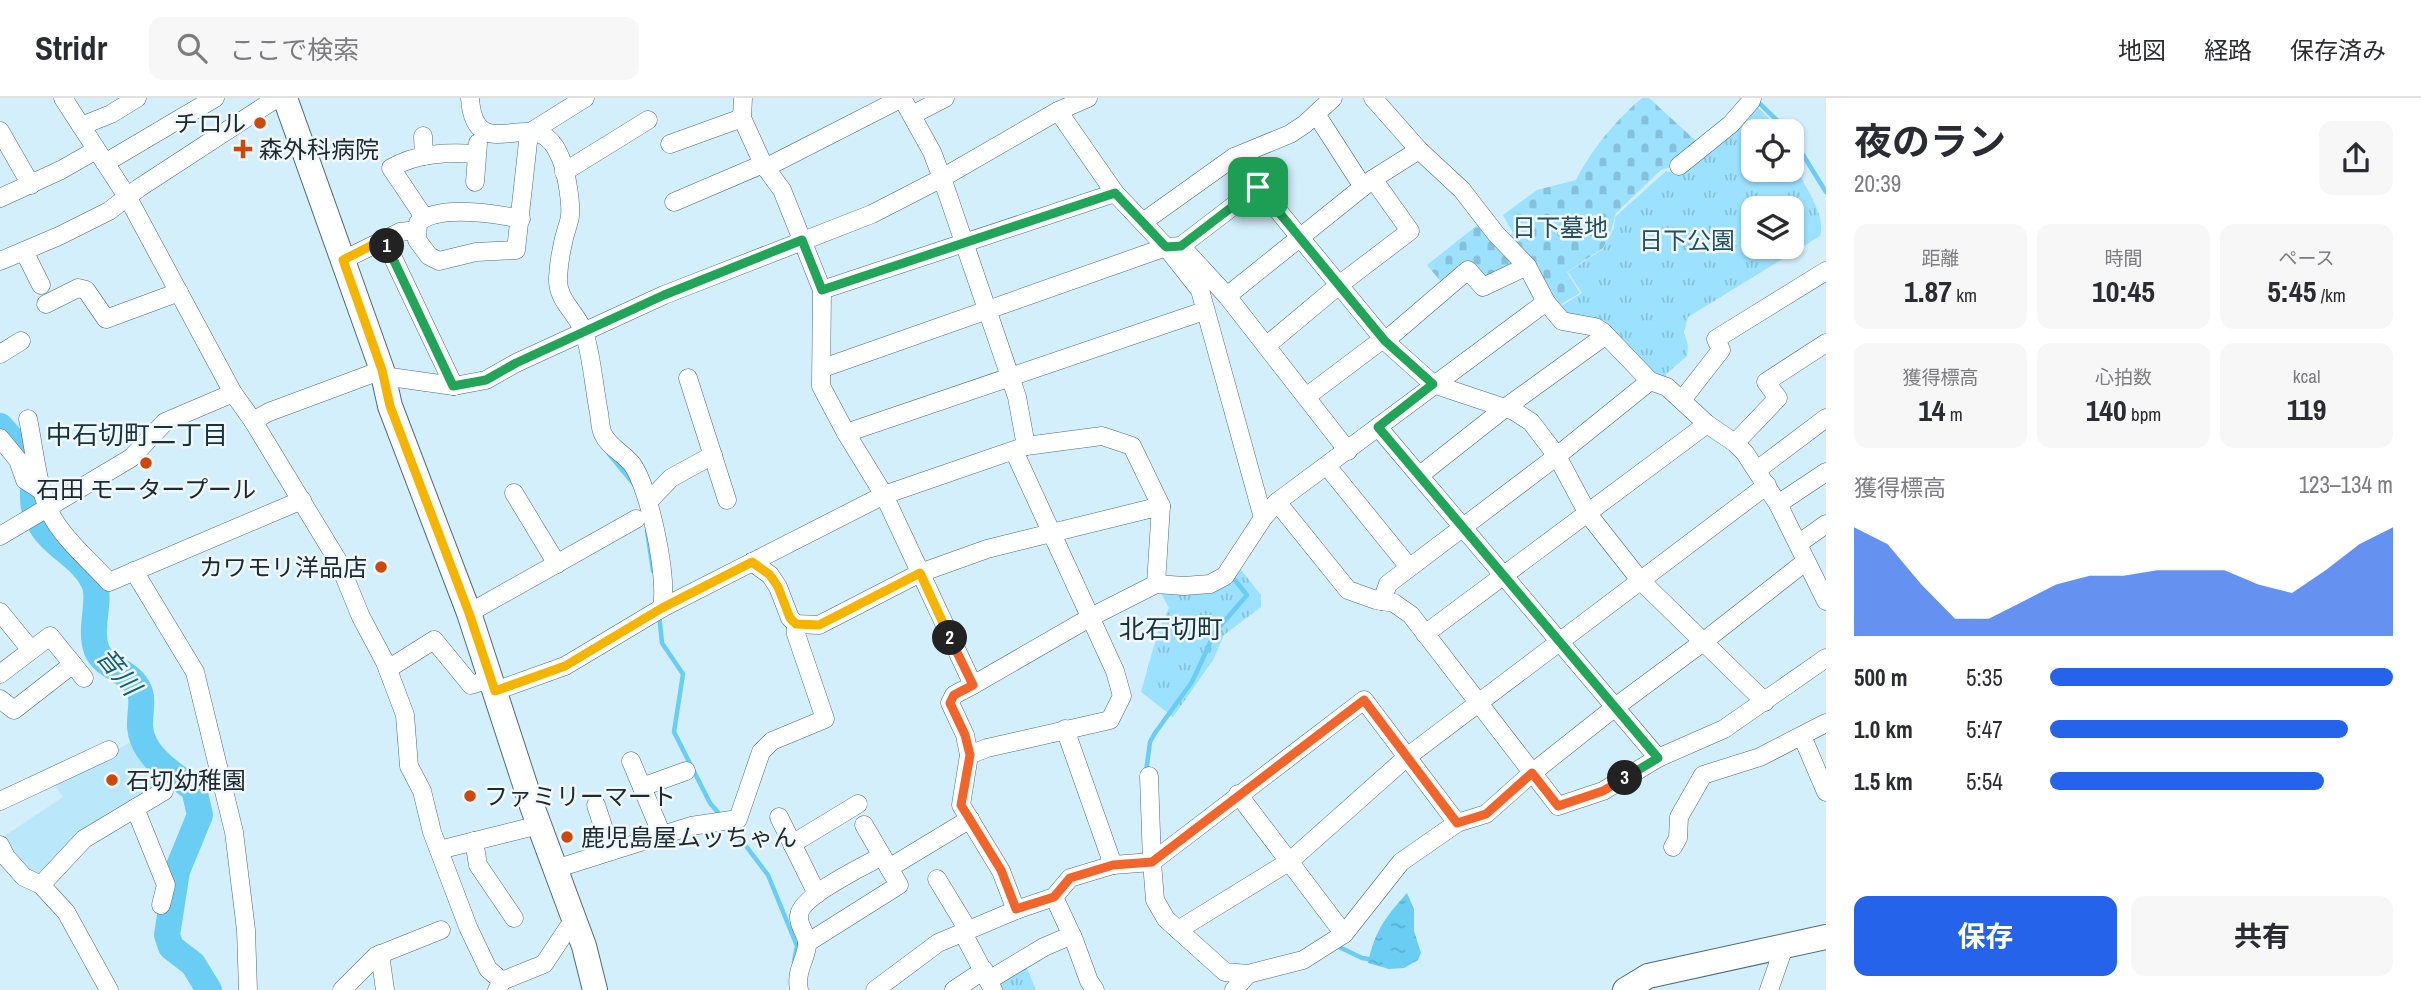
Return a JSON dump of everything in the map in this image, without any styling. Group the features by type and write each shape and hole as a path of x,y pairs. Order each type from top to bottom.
{"street":[{"path":"63,98 128,198 233,393 253,421 338,561 361,617 388,669 405,715 410,766 422,791 439,850 468,927 488,969 499,985 544,964 574,919"},
{"path":"81,126 111,114 137,98"},
{"path":"0,198 100,156 215,98"},
{"path":"0,261 109,211 139,188 277,98"},
{"path":"285,98 383,373 390,406 469,613 539,825 584,946 595,990"},
{"path":"470,98 480,129 475,182"},
{"path":"529,133 586,98"},
{"path":"743,98 742,118 764,166 782,190 822,290 821,386 884,495 973,685"},
{"path":"674,202 764,166 902,98 932,152 1017,397 1020,449 1050,534 1091,617 1115,671 1122,696 1110,720 1065,729 970,755"},
{"path":"912,115 944,98"},
{"path":"253,421 269,412 383,373 453,386 486,380 516,363 664,295 872,215 943,178 1058,111 1088,98"},
{"path":"1143,222 1234,157 1290,134 1333,98"},
{"path":"1373,98 1419,150 1454,180 1496,234 1527,266 1546,302 1562,321 1595,327 1606,335 1650,382 1667,387 1707,424 1735,443 1762,477 1778,504 1786,525 1826,601"},
{"path":"1679,166 1731,124 1752,100"},
{"path":"1058,111 1115,193 1143,222 1174,246 1227,296 1348,451"},
{"path":"1266,346 1339,285 1410,231 1368,183 1316,114"},
{"path":"670,144 742,118"},
{"path":"564,172 648,120"},
{"path":"480,129 490,134 544,135 555,145 564,172 570,219 565,229 558,281 564,302 584,332 603,434 631,463 644,484 663,582 662,608"},
{"path":"0,131 31,185"},
{"path":"476,154 454,152 408,158 391,168 420,224 417,240 429,256 439,261 476,252 516,250 529,133"},
{"path":"423,136 424,156"},
{"path":"1227,296 1368,183 1419,150"},
{"path":"1234,157 1384,340 1433,384 1505,408 1531,422 1557,456 1588,514 1640,580 1765,702"},
{"path":"823,368 1174,246 1258,187"},
{"path":"822,290 1115,193"},
{"path":"343,260 420,224 467,211 495,213 521,219"},
{"path":"384,239 453,386"},
{"path":"1174,246 1200,290 1263,518"},
{"path":"24,251 41,285"},
{"path":"1306,397 1384,340 1468,270 1483,287 1527,266"},
{"path":"1682,400 1721,350 1716,340 1826,271"},
{"path":"46,304 78,288 86,290 106,319 179,292"},
{"path":"1016,909 1001,870 961,805 970,755 965,735 950,703 954,695 1091,617 1156,584 1210,584 1224,576 1277,502 1546,302"},
{"path":"846,433 1204,311"},
{"path":"1420,475 1505,408 1606,335"},
{"path":"0,354 22,341"},
{"path":"1735,443 1777,398 1766,382 1826,342"},
{"path":"688,378 727,500"},
{"path":"1382,601 1388,584 1650,382"},
{"path":"0,536 131,458 165,422 233,393"},
{"path":"1178,930 1290,861 1407,757 1640,580 1762,477 1826,418"},
{"path":"28,419 41,513 63,532 109,582 302,500"},
{"path":"1426,634 1707,424"},
{"path":"1378,427 1658,758"},
{"path":"388,669 434,640 471,685 493,685 565,666 662,608 884,495 1020,449 1102,436 1132,446 1161,506 1156,584"},
{"path":"0,438 36,487"},
{"path":"649,501 671,478 713,455"},
{"path":"1327,466 1409,567"},
{"path":"1778,504 1826,472"},
{"path":"514,493 557,564"},
{"path":"1277,502 1348,590 1394,603 1411,615 1558,806 1603,791 1658,758 1724,729 1826,658"},
{"path":"752,562 770,575 778,587 790,618 796,624 819,625 920,573 987,550 1161,506"},
{"path":"469,613 636,519"},
{"path":"1798,544 1826,524"},
{"path":"1149,776 1155,900 1166,919 1225,972 1248,974 1303,960 1344,934 1401,862 1457,823 1486,814 1532,773 1614,708 1805,562"},
{"path":"134,570 195,672 234,832 246,930 248,990"},
{"path":"0,612 31,650"},
{"path":"555,869 691,826 738,819 761,752 772,741 825,719 796,634 796,624"},
{"path":"0,674 50,636 79,671 14,710 0,699"},
{"path":"875,990 938,943 1016,909 1054,897 1070,878 1113,865 1152,862 1364,700 1457,823"},
{"path":"1673,847 1678,838 1679,817 1703,775 1760,757 1826,723"},
{"path":"1065,729 1113,865"},
{"path":"1802,736 1826,792"},
{"path":"0,801 109,750"},
{"path":"631,761 662,835"},
{"path":"642,787 686,771"},
{"path":"41,885 84,839 163,791"},
{"path":"1238,794 1344,934"},
{"path":"792,844 858,804"},
{"path":"596,805 611,851"},
{"path":"135,808 166,885 161,905"},
{"path":"779,817 817,894"},
{"path":"799,990 797,976 807,943 798,917 802,907 817,894 970,819"},
{"path":"439,850 539,825"},
{"path":"807,943 899,885 864,825"},
{"path":"474,841 478,865 514,918"},
{"path":"0,845 6,857 24,877 41,885 66,912 109,990"},
{"path":"937,879 989,980"},
{"path":"1054,897 1072,935 1087,988"},
{"path":"342,990 380,954 442,930"},
{"path":"954,990 989,980 1044,947 1072,935"},
{"path":"1625,990 1648,976 1826,937"},
{"path":"1769,990 1784,947"},
{"path":"380,954 385,990"},
{"path":"1234,990 1248,974"}],"shaded area":[{"path":"138,738 170,785 136,798 50,860 46,872 40,877 23,867 3,837 63,797 54,784"}],"green space":[{"name":"日下墓地","path":"1642,98 1649,98 1696,141 1674,166 1661,170 1616,213 1603,248 1567,272 1580,293 1558,306 1508,238 1513,233 1503,215 1537,190 1576,180 1605,136"},
{"name":"日下公園","path":"1757,106 1769,119 1747,119"},
{"name":"日下公園","path":"1741,124 1741,182 1804,182 1819,213 1821,229 1820,236 1804,246 1804,196 1741,196 1741,259 1783,259 1688,317 1684,332 1688,346 1687,356 1666,374 1667,381 1649,372 1558,308 1582,293 1568,272 1603,249 1614,228 1615,217 1666,171 1680,174"},
{"path":"1480,223 1517,263 1486,281 1469,261 1442,283 1427,265"},
{"path":"1238,566 1261,595 1261,607 1224,635 1213,660 1173,717 1141,692 1159,628 1169,608 1157,586 1192,588"},
{"path":"1026,966 1036,990 998,990 995,986"}],"water":[{"path":"1407,893 1414,909 1414,931 1421,953 1418,960 1404,968 1389,969 1368,963 1382,925"}],"waterway":[{"path":"1756,100 1776,119"},
{"path":"1804,156 1826,192"},
{"name":"音川","path":"0,426 17,446 30,468 38,520 51,538 82,566 94,583 97,598 94,633 97,651 104,660 129,677 140,692 140,727 146,747 160,763 194,789 200,815 177,871 167,935 171,947 193,964 209,990"},
{"path":"609,454 633,483"},
{"path":"647,531 653,571"},
{"path":"1146,772 1150,742 1155,733 1192,682 1215,632 1247,595 1234,579"},
{"path":"659,614 662,643 683,674 674,732 710,803 721,816"},
{"path":"730,825 768,875 797,946 794,962"},
{"path":"1335,947 1369,959"}],"place":[{"name":"チロル","path":"260,123"},
{"name":"森外科病院","path":"243,149"},
{"name":"石田 モータープール","path":"146,463"},
{"name":"カワモリ洋品店","path":"381,567"},
{"name":"石切幼稚園","path":"112,780"},
{"name":"ファミリーマート","path":"470,796"},
{"name":"鹿児島屋ムッちゃん","path":"567,837"}],"district":[{"name":"中石切町二丁目","path":"137,434"},
{"name":"北石切町","path":"1171,628"}],"route":[{"path":"1258,187 1385,341 1433,384 1378,427 1658,758 1603,791 1558,806 1532,773 1486,814 1457,823 1364,700 1152,862 1113,865 1070,878 1054,897 1016,909 1001,870 961,805 970,755 965,735 950,703 954,695 973,685 920,573 819,625 796,624 790,618 778,587 770,575 752,562 662,608 565,666 495,691 469,613 390,406 382,370 343,260 384,239 453,386 486,380 516,363 664,295 802,240 822,290 1115,193 1166,247 1181,246 1258,187"}]}
